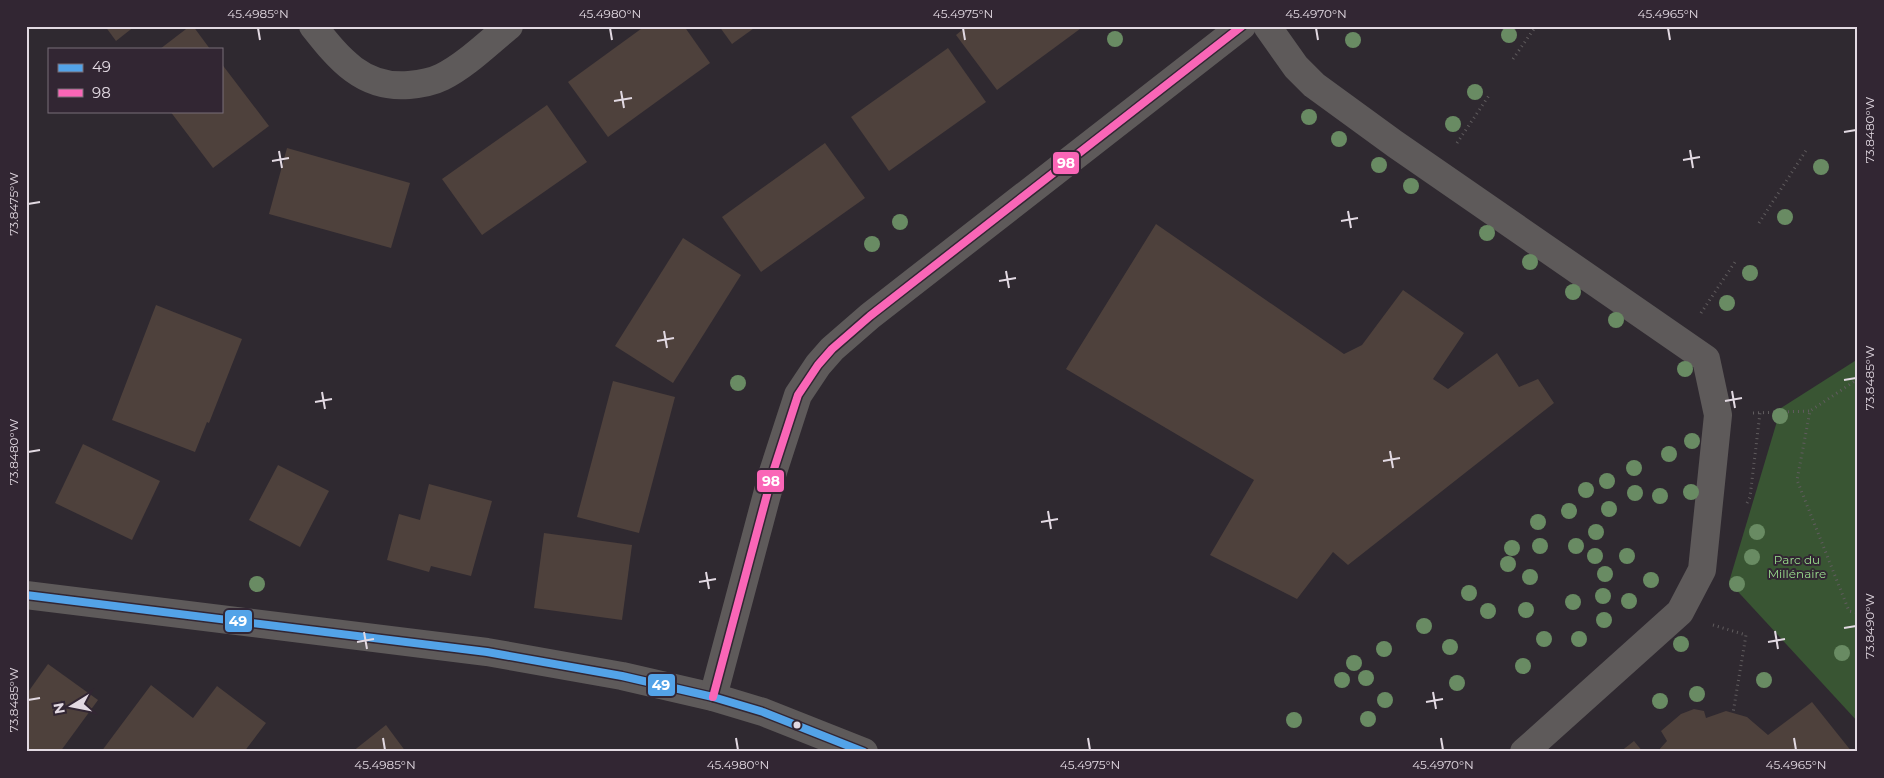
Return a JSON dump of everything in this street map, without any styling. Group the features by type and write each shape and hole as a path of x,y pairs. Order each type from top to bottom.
{"street":[{"path":"314,26 338,57 352,69 366,78 381,84 398,86 428,82 454,70 509,26"},
{"path":"714,697 788,420 798,395 818,365 832,349 870,316 1242,26"},
{"path":"1267,26 1296,67 1314,84 1395,144 1706,359 1718,415 1702,570 1680,612 1524,752"},
{"path":"26,595 487,652 622,676 714,697 763,712 864,752"}],"path":[{"path":"1513,59 1536,26"},
{"path":"1453,148 1490,94"},
{"path":"1759,223 1807,149"},
{"path":"1698,318 1737,259"},
{"path":"1718,415 1810,411 1858,379"},
{"path":"1810,411 1797,480 1849,611 1858,613"},
{"path":"1709,624 1746,635 1733,713"}],"green space":[{"name":"Parc du Millénaire","path":"1858,359 1858,722 1729,582 1781,408"}],"building":[{"path":"105,26 135,26 116,41"},
{"path":"190,26 193,26 209,48 161,48"},
{"path":"645,26 684,26 710,63 608,137 568,82"},
{"path":"719,26 757,26 732,44"},
{"path":"967,26 1084,26 997,90 956,35"},
{"path":"948,48 986,102 889,171 851,117"},
{"path":"222,64 269,126 213,168 171,112 222,112"},
{"path":"547,105 587,162 482,235 442,179"},
{"path":"825,143 865,198 761,272 722,217"},
{"path":"287,148 410,183 391,248 269,214"},
{"path":"1156,224 1344,354 1362,345 1403,290 1464,333 1433,379 1448,389 1497,353 1519,387 1538,379 1554,403 1348,565 1333,552 1297,599 1210,555 1254,480 1066,369"},
{"path":"683,238 741,275 673,383 615,346"},
{"path":"156,305 242,339 209,423 207,422 195,452 112,420"},
{"path":"613,381 675,397 639,533 577,517"},
{"path":"83,444 160,481 132,540 55,503"},
{"path":"278,465 329,491 300,547 249,520"},
{"path":"429,484 492,501 471,576 431,566 429,572 387,560 399,514 420,520"},
{"path":"544,533 632,545 622,620 534,608"},
{"path":"48,664 98,700 60,752 26,752 26,695"},
{"path":"151,685 193,718 217,686 266,723 244,752 101,752"},
{"path":"1812,702 1852,752 1657,752 1667,741 1661,731 1681,714 1694,709 1704,711 1706,718 1726,711 1747,717 1768,735"},
{"path":"386,725 406,752 352,752"},
{"path":"1634,741 1643,752 1620,752"}],"transit line":[{"name":"98","path":"713,697 773,472 798,395 818,365 832,349 870,316 1242,26"},
{"name":"49","path":"26,595 487,652 622,676 713,697 763,712 864,752"}]}
